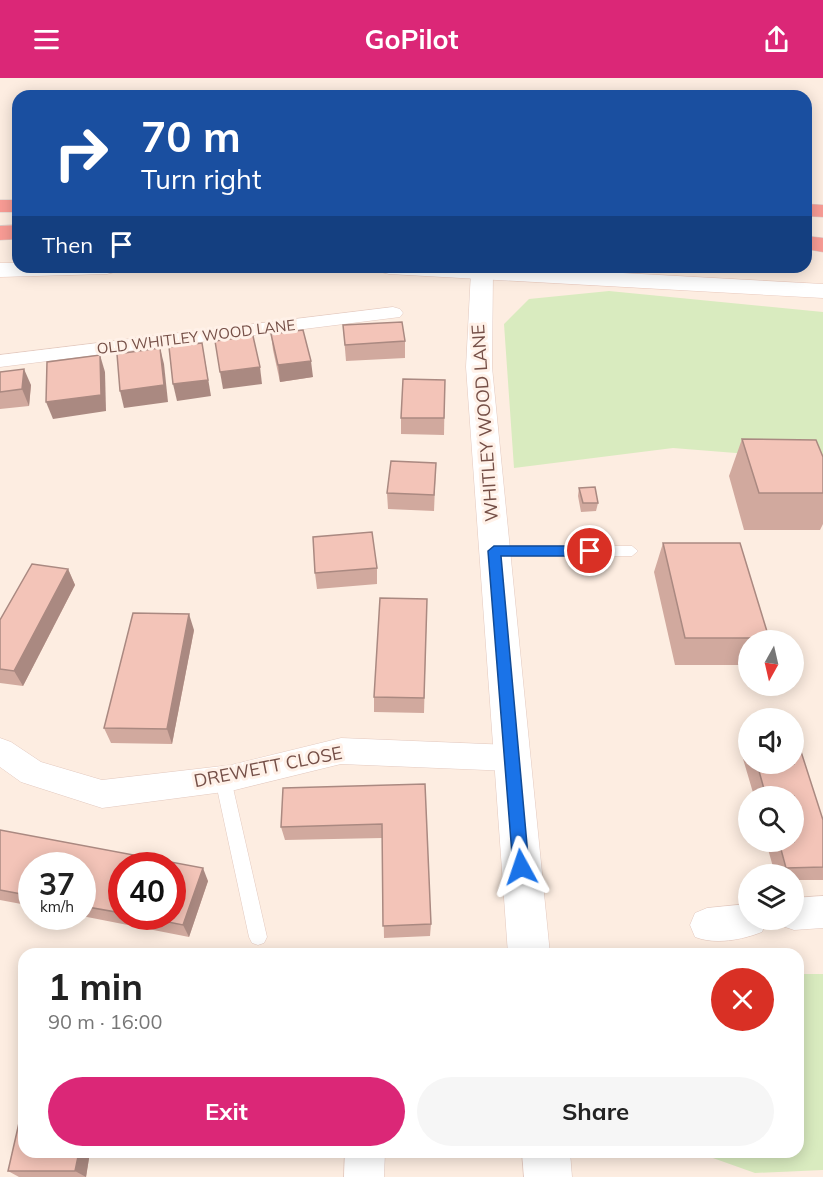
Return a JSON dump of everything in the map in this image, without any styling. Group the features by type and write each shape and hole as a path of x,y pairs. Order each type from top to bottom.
{"street":[{"name":"WHITLEY WOOD LANE","path":"482,273 478,367 528,948"},
{"path":"516,273 823,291"},
{"name":"OLD WHITLEY WOOD LANE","path":"0,361 393,313"},
{"name":"DREWETT CLOSE","path":"0,750 32,773 102,794 223,779 341,750 511,758"},
{"path":"804,913 823,912"},
{"path":"707,925 738,921"},
{"path":"364,1177 365,1158"},
{"path":"546,1158 548,1177"}],"lane":[{"path":"494,551 632,551"},
{"path":"223,779 258,937"}],"green space":[{"path":"609,291 823,312 823,460 673,448 514,468 504,324 529,299"},
{"path":"804,974 823,974 823,1170 755,1173 713,1158 804,1158"}],"building":[{"path":"402,322 405,341 345,345 343,325"},
{"path":"303,330 311,361 278,365 271,334"},
{"path":"253,336 260,367 220,372 215,341"},
{"path":"202,343 208,380 173,384 169,347"},
{"path":"160,348 164,385 120,391 117,354"},
{"path":"100,355 101,395 46,402 47,362"},
{"path":"24,369 22,389 0,392 0,372"},
{"path":"403,379 445,380 444,418 401,418"},
{"path":"742,439 816,440 823,457 823,493 759,493"},
{"path":"391,461 436,463 434,495 387,493"},
{"path":"595,487 598,503 583,503 579,488"},
{"path":"372,532 377,568 315,573 313,537"},
{"path":"663,543 740,543 767,630 738,630 738,638 685,638"},
{"path":"32,564 68,569 14,671 0,669 0,620"},
{"path":"380,598 427,599 424,698 374,697"},
{"path":"133,613 189,614 167,729 104,728"},
{"path":"804,761 823,820 823,867 804,868 804,864 785,864 782,852 804,852 804,786 763,786 760,774 804,774"},
{"path":"425,784 431,924 383,926 382,824 281,827 283,788"},
{"path":"0,830 118,852 108,852 108,911 96,908 96,852 18,852 18,893 0,890"},
{"path":"186,865 203,868 186,916"},
{"path":"18,1127 18,1158 78,1158 75,1171 8,1171"}],"route":[{"path":"521,867 494,551 590,551"}]}
